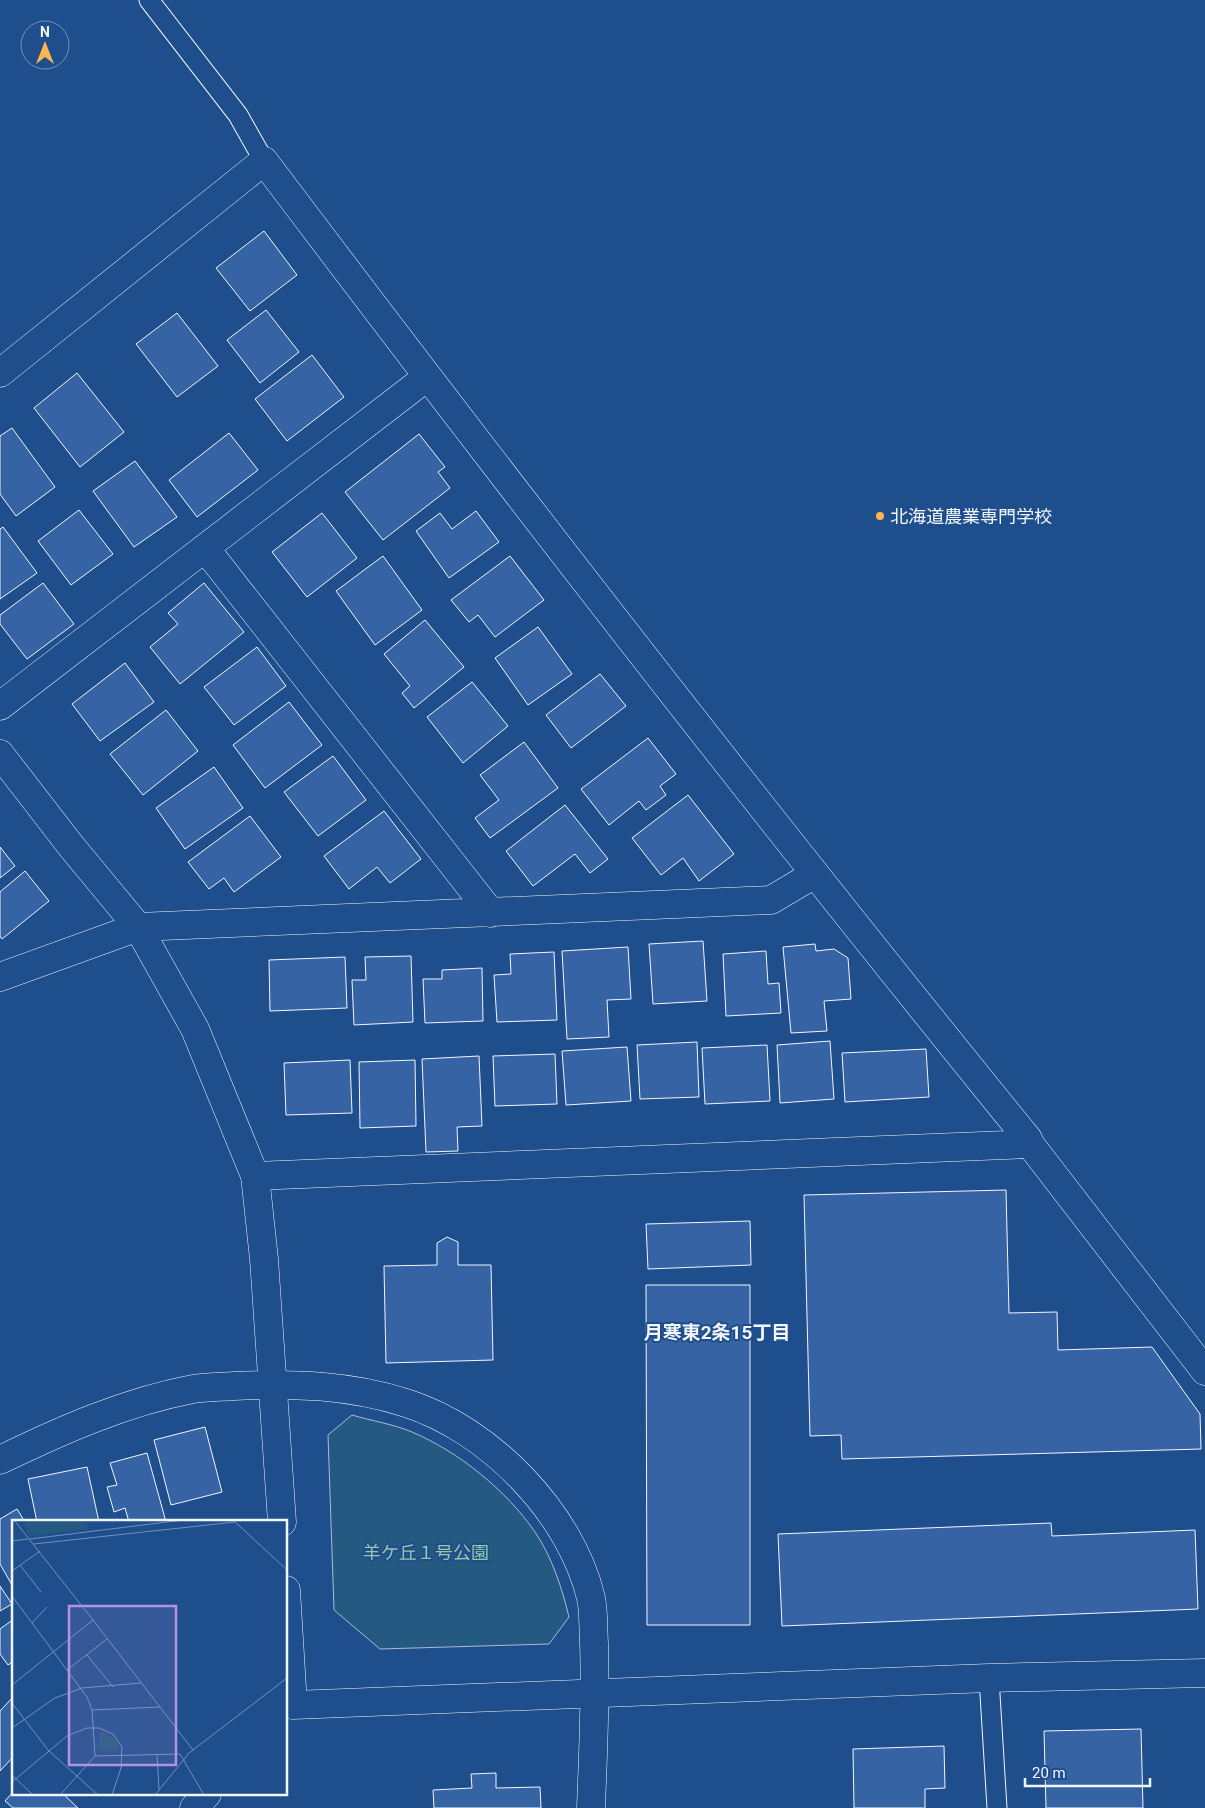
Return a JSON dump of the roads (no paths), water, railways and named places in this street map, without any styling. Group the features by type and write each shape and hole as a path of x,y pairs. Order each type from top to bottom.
{"street":[{"path":"0,373 264,161 427,376 815,874 1028,1139 1205,1371"},
{"path":"0,706 427,376"},
{"path":"205,548 490,913"},
{"path":"0,754 71,846 138,927 194,1028 255,1176 274,1384 282,1520"},
{"path":"0,977 138,927 771,900 815,874"},
{"path":"255,1176 1030,1144"},
{"path":"0,1460 65,1428 132,1405 194,1389 274,1384 339,1388 407,1403 454,1425 495,1452 538,1495 572,1544 591,1599 596,1692 591,1808"},
{"path":"288,1649 290,1708 596,1692 989,1678 1205,1673"},
{"path":"194,1808 205,1796"}],"lane":[{"path":"149,0 238,115 264,161"},
{"path":"989,1678 997,1808"}],"place":[{"name":"北海道農業専門学校","path":"880,516"}],"district":[{"name":"月寒東2条15丁目","path":"717,1332"}],"park label":[{"name":"羊ケ丘１号公園","path":"426,1552"}]}
